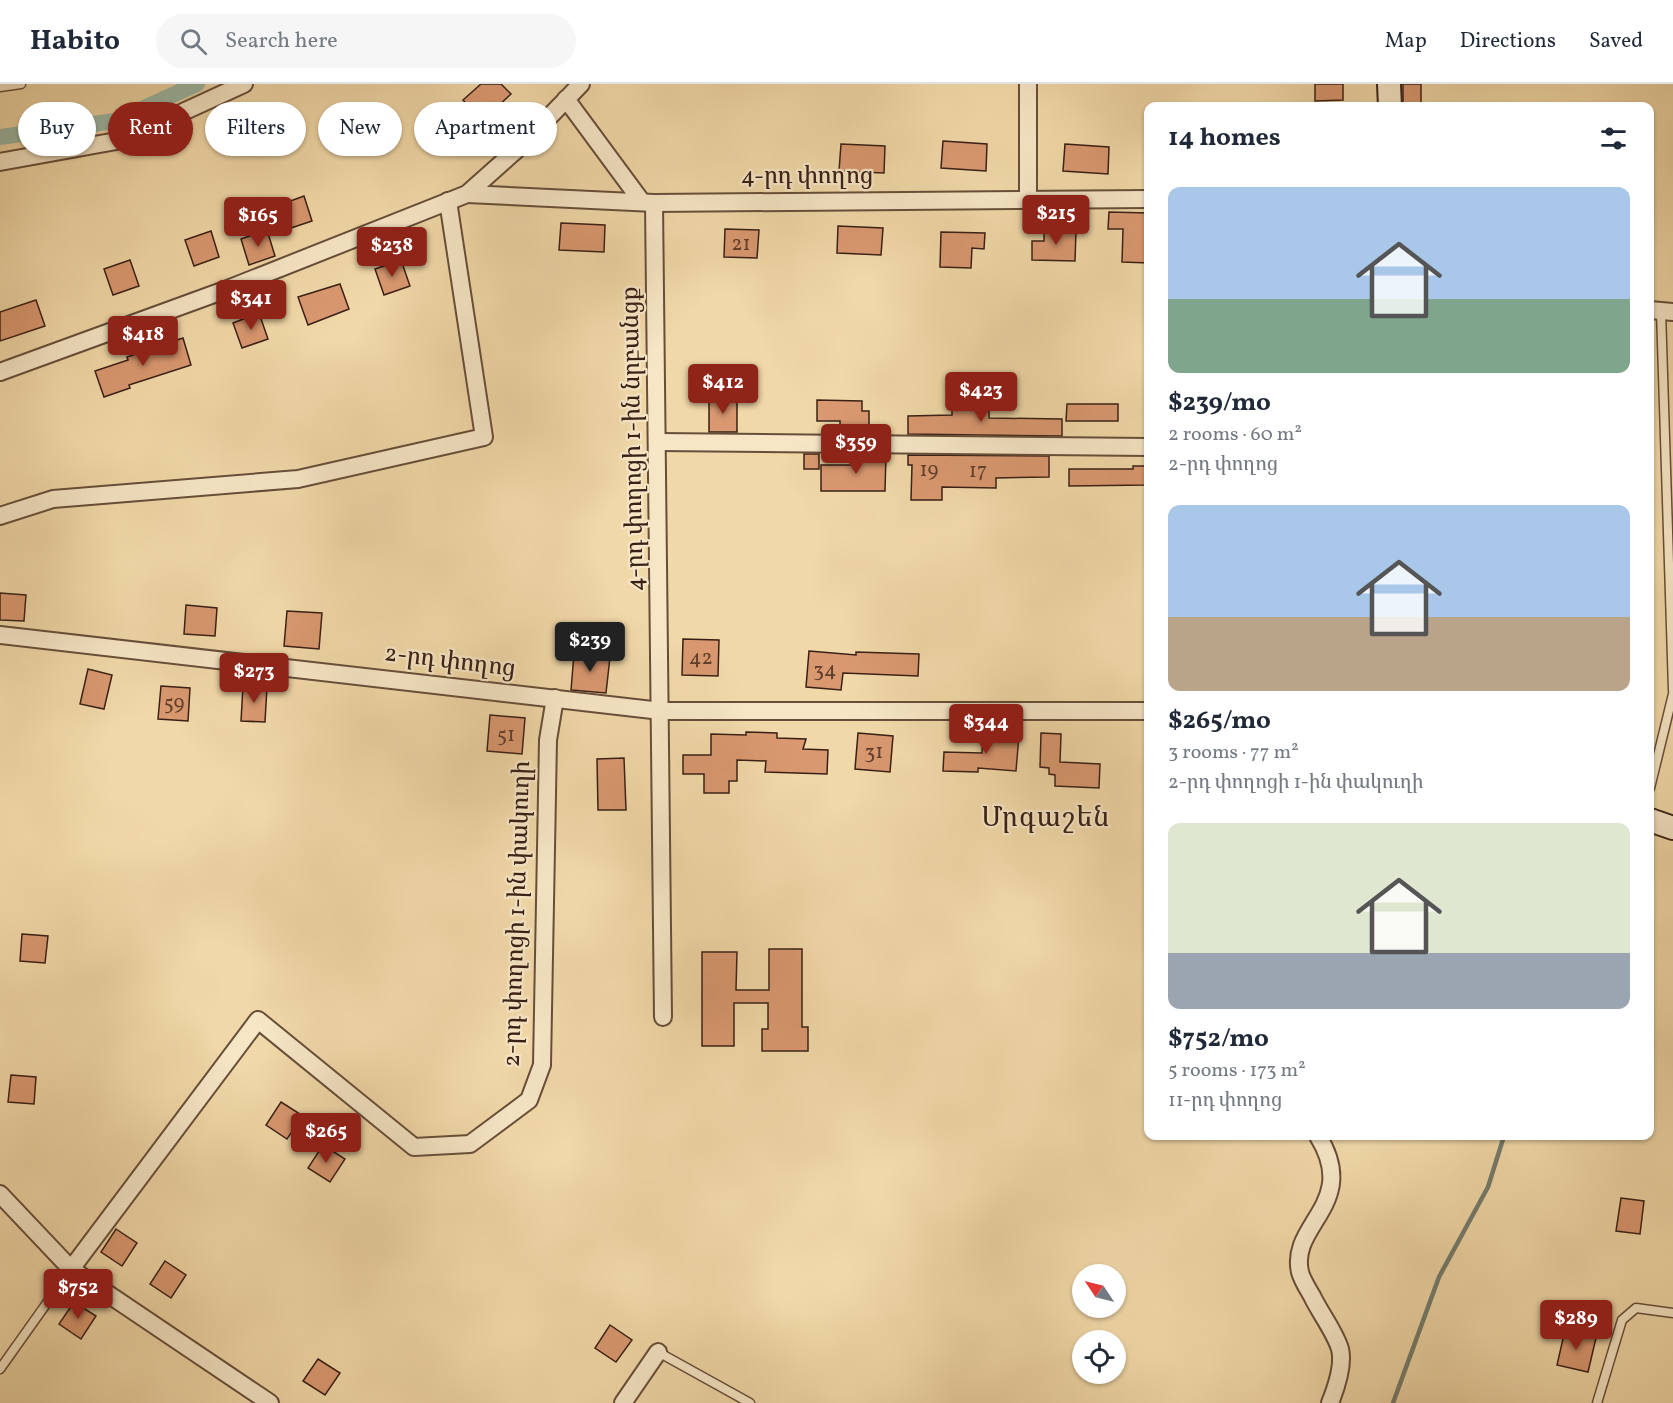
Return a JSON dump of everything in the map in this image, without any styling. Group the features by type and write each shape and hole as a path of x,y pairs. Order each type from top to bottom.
{"main road":[{"path":"1389,84 1390,102"},
{"path":"1654,821 1673,828"}],"street":[{"path":"0,162 122,140 244,84"},
{"path":"0,372 225,290 466,194 523,144 581,84"},
{"path":"1028,84 1029,200"},
{"path":"566,99 648,202"},
{"name":"4-րդ փողոց","path":"466,194 648,202 1144,198"},
{"path":"0,516 52,499 298,479 484,437 448,201"},
{"name":"4-րդ փողոցի 1-ին նրբանցք","path":"648,202 658,442 661,711"},
{"path":"658,442 1144,447"},
{"name":"2-րդ փողոց","path":"0,635 661,711 1144,711"},
{"name":"2-րդ փողոցի 1-ին փակուղի","path":"71,1269 258,1020 414,1147 470,1144 528,1100 542,1065 548,740 555,698"},
{"path":"661,711 663,1017"},
{"path":"1320,1140 1326,1149 1332,1180 1321,1213 1300,1247 1300,1272 1340,1350 1338,1383 1330,1403"},
{"path":"0,1194 71,1269 270,1403"},
{"path":"623,1403 658,1352"}],"lane":[{"path":"0,87 21,84"},
{"path":"1654,771 1673,692 1661,311"},
{"path":"0,1369 71,1269"},
{"path":"1597,1403 1622,1320 1636,1308 1673,1313"},
{"path":"658,1352 750,1403"}],"building":[{"path":"481,84 501,84 511,94 502,102 465,102 463,100"},
{"path":"1315,84 1343,84 1343,100 1315,101"},
{"path":"1403,84 1421,84 1421,102 1403,102"},
{"path":"943,141 987,144 986,171 941,168"},
{"path":"841,144 885,146 884,173 839,171"},
{"path":"1065,144 1109,147 1108,174 1063,171"},
{"path":"304,196 312,221 282,231 274,207"},
{"path":"1109,212 1144,213 1144,263 1122,262 1123,229 1108,229"},
{"path":"561,223 605,225 604,252 559,250"},
{"path":"838,226 883,228 881,255 837,253"},
{"path":"725,229 759,230 757,258 724,257"},
{"path":"267,230 275,256 249,265 241,239"},
{"path":"1044,230 1076,231 1075,261 1032,260 1032,241 1044,241"},
{"path":"211,231 219,257 194,266 185,240"},
{"path":"941,232 985,233 984,249 972,248 971,268 940,267"},
{"path":"130,260 139,286 113,295 104,269"},
{"path":"401,260 410,286 384,295 375,269"},
{"path":"340,284 349,309 308,325 298,297"},
{"path":"36,300 45,326 0,341 0,312"},
{"path":"259,313 268,339 242,348 233,323"},
{"path":"183,338 191,365 129,385 130,388 104,397 95,371 128,360 127,357"},
{"path":"709,397 737,398 737,432 709,432"},
{"path":"817,400 862,401 862,411 869,411 869,434 840,433 840,421 817,421"},
{"path":"952,401 989,402 989,418 1062,419 1062,436 908,434 908,416 952,415"},
{"path":"1067,404 1118,404 1118,421 1066,421"},
{"path":"804,454 819,454 819,469 804,469"},
{"path":"851,454 886,455 885,491 821,491 821,465 851,465"},
{"path":"908,455 1049,456 1049,477 996,478 996,488 942,487 942,500 911,500 912,465 908,465"},
{"path":"1133,466 1144,466 1144,485 1069,486 1069,469 1133,469"},
{"path":"0,593 26,595 24,621 0,620"},
{"path":"186,605 217,608 215,636 184,634"},
{"path":"287,611 322,613 319,649 284,646"},
{"path":"683,639 719,640 718,676 682,675"},
{"path":"809,651 856,655 856,652 919,654 918,676 843,673 841,690 806,687"},
{"path":"574,654 610,657 606,693 571,690"},
{"path":"88,669 112,675 104,709 80,704"},
{"path":"161,686 190,688 188,721 158,719"},
{"path":"243,686 267,687 265,722 241,721"},
{"path":"490,715 525,718 522,754 487,751"},
{"path":"746,732 777,733 777,738 806,739 803,749 828,750 827,774 765,772 766,761 737,760 737,781 729,781 729,793 704,793 704,774 683,774 683,755 711,755 711,734 746,735"},
{"path":"983,732 1019,735 1016,771 978,768 978,772 943,771 944,752 982,753"},
{"path":"858,733 893,736 890,772 855,769"},
{"path":"1041,733 1061,734 1060,762 1100,764 1099,788 1055,786 1055,775 1049,774 1049,768 1040,767"},
{"path":"624,758 626,810 598,810 597,759"},
{"path":"22,934 48,936 45,963 20,961"},
{"path":"769,949 802,949 802,1027 808,1027 808,1051 762,1051 762,1029 768,1029 768,1003 734,1003 734,1046 702,1046 702,952 737,952 736,990 769,990"},
{"path":"11,1075 36,1077 34,1104 8,1102"},
{"path":"281,1102 303,1116 287,1139 266,1125"},
{"path":"323,1145 345,1159 330,1182 308,1168"},
{"path":"1621,1198 1644,1201 1640,1234 1616,1231"},
{"path":"116,1229 137,1243 122,1266 101,1252"},
{"path":"165,1261 186,1275 171,1298 150,1284"},
{"path":"74,1302 96,1316 81,1339 59,1324"},
{"path":"610,1325 632,1340 616,1362 595,1348"},
{"path":"1565,1330 1596,1338 1588,1372 1557,1365"},
{"path":"318,1359 340,1373 325,1395 303,1381"}],"waterway":[{"path":"0,137 115,121 197,84"},
{"path":"1393,1403 1439,1277 1488,1187 1503,1140"}],"district":[{"name":"Մրգաշեն","path":"1046,819"}]}
